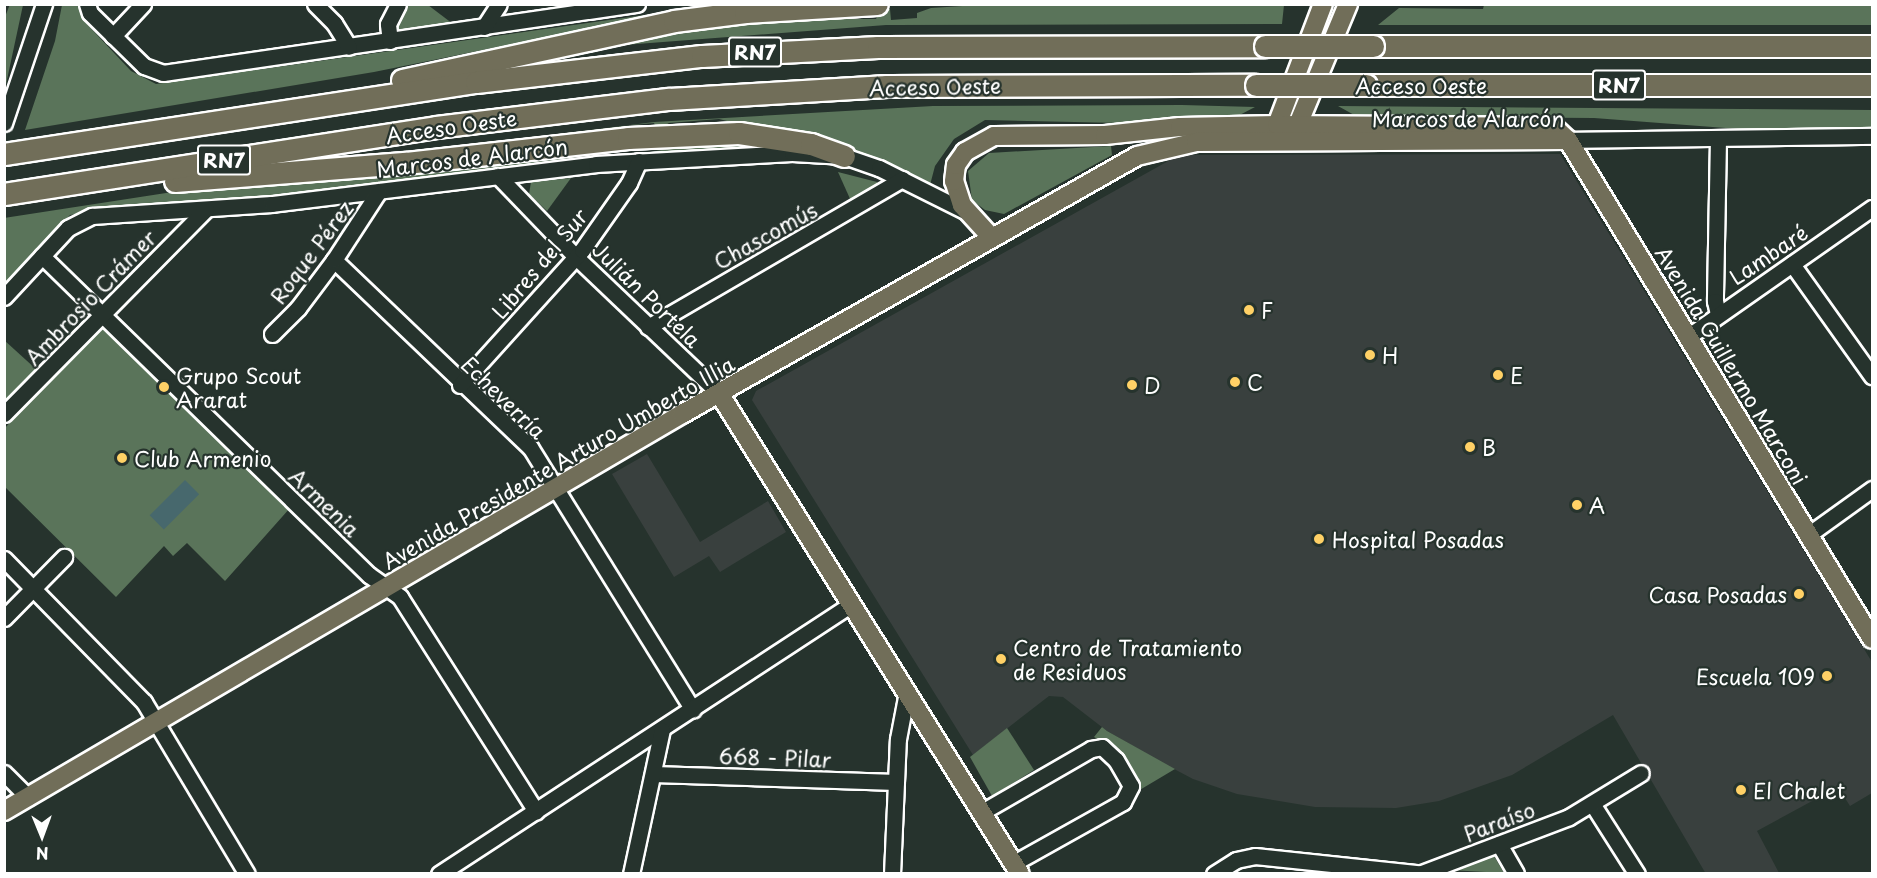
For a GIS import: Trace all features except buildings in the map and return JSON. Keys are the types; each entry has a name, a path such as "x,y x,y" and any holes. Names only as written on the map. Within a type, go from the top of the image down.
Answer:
{"highway":[{"path":"249,116 608,32 745,12 877,4"},
{"name":"Acceso Oeste","path":"4,154 476,82 702,56 878,47 1872,46"},
{"name":"Acceso Oeste","path":"8,194 436,127 669,99 887,86 1872,86"},
{"path":"8,194 406,163 628,138 739,133 811,144 844,156"}],"main road":[{"path":"1281,136 1323,4"},
{"path":"1300,125 1348,4"},
{"name":"Marcos de Alarcón","path":"1137,156 1184,143 1281,136 1300,125 1544,125"},
{"name":"Avenida Guillermo Marconi","path":"1544,125 1562,132 1568,140 1872,639"},
{"name":"Marcos de Alarcón","path":"992,238 967,212 955,191 956,165 968,148 990,137 1281,136 1568,140"},
{"name":"Avenida Presidente Arturo Umberto Illia","path":"4,811 719,393 1137,156"},
{"name":"Julián Portela","path":"719,393 1017,868"}],"street":[{"path":"34,24 36,4"},
{"path":"4,123 34,24 44,4"},
{"path":"87,4 113,36 144,66 164,74 637,4"},
{"path":"113,36 143,4"},
{"path":"315,4 349,47"},
{"path":"390,41 388,24 398,4"},
{"path":"484,27 499,4"},
{"name":"Marcos de Alarcón","path":"1568,140 1872,136"},
{"path":"1718,139 1715,301 1718,314"},
{"name":"Marcos de Alarcón","path":"4,297 68,228 92,216 206,209 639,161 792,153 844,156 902,179 967,212"},
{"name":"Libres del Sur","path":"460,385 576,257 629,183 639,161"},
{"name":"Julián Portela","path":"498,176 576,257 719,393"},
{"name":"Chascomús","path":"648,327 902,179"},
{"name":"Roque Pérez","path":"272,334 298,308 334,260 378,191"},
{"name":"Lambaré","path":"1689,336 1872,208"},
{"name":"Ambrosio Crámer","path":"4,414 206,209"},
{"name":"Armenia","path":"42,256 369,575 400,597 536,811"},
{"name":"Echeverría","path":"334,260 460,385 530,447 693,710"},
{"path":"1792,264 1872,376"},
{"path":"1808,535 1872,489"},
{"path":"4,618 64,557"},
{"path":"4,559 158,721 247,873"},
{"path":"439,873 693,710 852,604"},
{"path":"892,873 898,739 907,692"},
{"path":"631,873 662,730"},
{"path":"982,812 1091,748 1102,747 1116,760 1131,786 1130,794 1124,802 1017,868"},
{"path":"4,773 28,797"},
{"name":"Paraíso","path":"1421,873 1593,805 1641,773"},
{"name":"668 - Pilar","path":"653,774 896,782"},
{"path":"1593,805 1637,873"},
{"path":"1499,844 1516,873"},
{"path":"1214,873 1236,860 1255,856 1421,873"}],"shaded area":[{"name":"Hospital Posadas","path":"1560,154 1872,662 1872,793 1850,806 1838,787 1757,831 1779,873 1706,874 1613,715 1512,775 1439,801 1396,808 1315,807 1237,794 1193,779 1159,761 1107,731 1063,697 1049,696 973,755 752,400 756,391 1179,155"},
{"path":"647,454 700,542 768,501 786,532 720,572 709,556 674,577 612,474"}],"green space":[{"path":"10,4 23,5 5,89 5,17"},
{"path":"408,4 428,5 453,24 397,32 395,21"},
{"path":"62,5 79,5 83,20 131,71 156,84 715,5 758,5 665,13 374,72 25,130 55,41"},
{"path":"978,5 1284,5 1282,24 886,25 624,45 545,59 659,28 852,15 851,19 876,19 881,9 890,9 891,20 917,18 917,13 931,8"},
{"path":"1484,5 1872,5 1872,25 1378,25 1399,8 1483,9"},
{"path":"933,106 1255,107 1232,119 1121,123 985,120 954,139 935,166 930,185 883,160 719,119 669,123 657,130 654,123 623,126 623,131 409,153 654,122"},
{"path":"1338,106 1872,110 1872,127 1739,129 1594,118 1356,116"},
{"path":"738,141 780,146 645,153 695,144"},
{"path":"1111,146 1112,155 1004,214 985,210 972,200 968,171 989,153"},
{"path":"598,154 464,175 280,195 118,207 70,215 5,288 4,218 192,189 499,159"},
{"path":"838,172 877,182 877,187 851,201"},
{"path":"571,178 547,211 529,194 531,182"},
{"name":"Club Armenio","path":"103,323 290,508 225,581 187,543 173,556 164,546 116,597 5,487 4,429"},
{"path":"4,340 37,370 5,401 4,401"},
{"path":"1102,727 1175,769 1138,791 1138,783 1113,748 1094,737"},
{"path":"1007,728 1034,770 992,796 970,757"},
{"path":"1494,856 1504,873 1449,870"}],"water":[{"path":"185,480 199,494 164,529 150,515"}],"place":[{"name":"F","path":"1249,310"},
{"name":"H","path":"1370,355"},
{"name":"E","path":"1498,375"},
{"name":"C","path":"1235,382"},
{"name":"D","path":"1132,385"},
{"name":"Grupo Scout Ararat","path":"164,387"},
{"name":"B","path":"1470,447"},
{"name":"Club Armenio","path":"122,458"},
{"name":"A","path":"1577,505"},
{"name":"Hospital Posadas","path":"1319,539"},
{"name":"Casa Posadas","path":"1799,594"},
{"name":"Centro de Tratamiento de Residuos","path":"1001,659"},
{"name":"Escuela 109","path":"1827,676"},
{"name":"El Chalet","path":"1741,790"}]}
